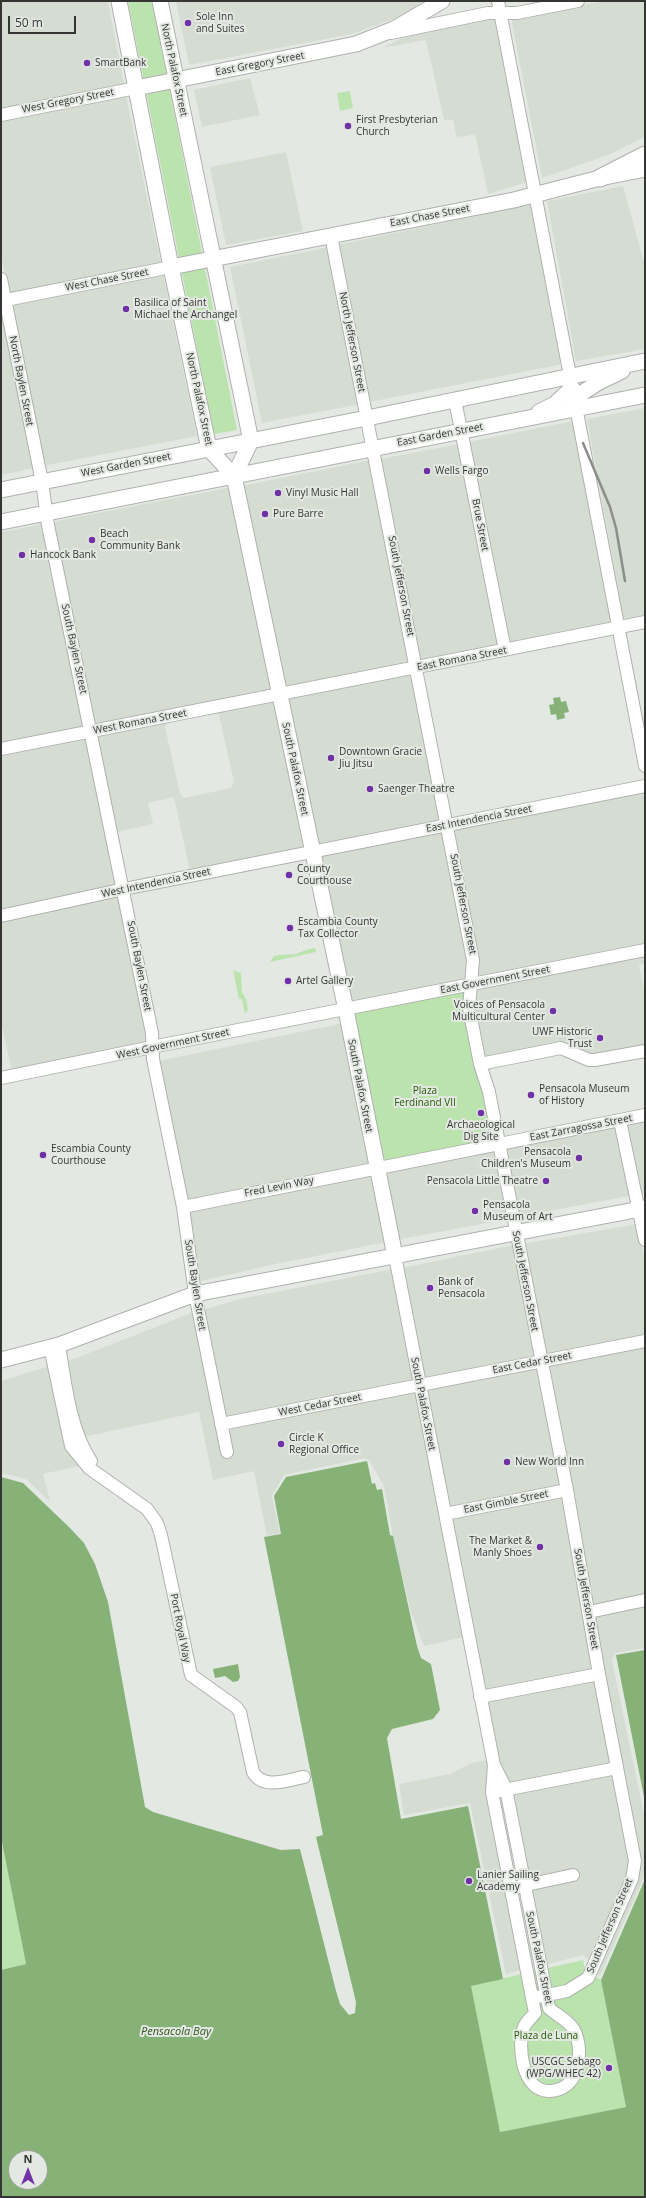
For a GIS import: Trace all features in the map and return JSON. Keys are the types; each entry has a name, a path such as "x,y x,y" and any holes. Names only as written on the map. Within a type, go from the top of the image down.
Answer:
{"highway":[{"path":"600,178 645,155"}],"main road":[{"name":"North Palafox Street","path":"119,1 171,267 209,449 234,476"},
{"name":"North Palafox Street","path":"160,1 251,441"},
{"name":"East Gregory Street","path":"136,88 332,50 382,35 405,24 442,1"},
{"name":"East Chase Street","path":"214,259 536,195 600,178 645,169"},
{"name":"West Chase Street","path":"171,267 214,259"},
{"name":"East Garden Street","path":"234,476 525,418 573,393 645,361"},
{"path":"525,418 555,404 573,393 645,361"},
{"name":"East Garden Street","path":"251,441 455,400 573,393 645,395"},
{"path":"1,522 234,476 251,441"},
{"name":"West Garden Street","path":"1,490 251,441"},
{"name":"South Palafox Street","path":"234,476 346,1010 376,1168 395,1256"},
{"path":"1,1360 55,1346 195,1294 642,1209"}],"street":[{"name":"East Gregory Street","path":"382,35 488,12 500,7 517,13 578,1"},
{"path":"500,7 645,766"},
{"name":"West Gregory Street","path":"1,115 136,88"},
{"name":"North Jefferson Street","path":"331,236 373,448"},
{"name":"West Chase Street","path":"3,300 171,267"},
{"name":"North Baylen Street","path":"1,279 3,300 42,482"},
{"name":"Brue Street","path":"455,400 504,650"},
{"name":"South Jefferson Street","path":"373,448 448,825 473,960 469,1008 480,1064 489,1092 515,1233 567,1490 599,1674 635,1861 632,1879 588,1978 567,1991 532,1998"},
{"name":"South Baylen Street","path":"42,482 48,513 48,525 124,889 152,1033 153,1059 183,1207 195,1294 227,1452"},
{"name":"East Romana Street","path":"280,694 645,622"},
{"name":"West Romana Street","path":"1,749 280,694"},
{"name":"East Intendencia Street","path":"312,852 645,786"},
{"name":"West Intendencia Street","path":"1,916 124,889 312,852"},
{"name":"East Government Street","path":"346,1010 645,950"},
{"name":"West Government Street","path":"1,1078 152,1047 346,1010"},
{"path":"480,1064 561,1048 589,1060 645,1051"},
{"name":"East Zarragossa Street","path":"376,1168 645,1115"},
{"path":"620,1121 642,1209 645,1240"},
{"name":"Fred Levin Way","path":"183,1207 376,1168"},
{"name":"South Palafox Street","path":"395,1256 480,1697 494,1765 506,1790 549,2008 574,2029 578,2039 578,2068 570,2083 561,2090 548,2091 538,2087 526,2074 521,2057 521,2038 525,2026 535,2013 492,1792 494,1765"},
{"name":"East Cedar Street","path":"420,1386 645,1341"},
{"name":"Port Royal Way","path":"55,1346 71,1426 83,1463 143,1506 157,1523 162,1535 189,1672 194,1679 236,1707 240,1712 253,1772 256,1778 260,1781 269,1783 304,1777"},
{"name":"West Cedar Street","path":"221,1424 420,1386"},
{"name":"East Gimble Street","path":"445,1514 567,1490"},
{"path":"589,1612 645,1600"},
{"path":"480,1697 599,1674"},
{"path":"492,1792 617,1768"},
{"path":"510,1888 573,1875"}],"shaded area":[{"path":"1,1 108,1 124,85 1,110"},
{"path":"176,1 424,1 399,17 352,34 189,65"},
{"path":"605,1 645,1 645,137 608,155 542,178 511,18"},
{"path":"489,18 495,18 528,182 488,194 475,134 457,138 453,120 444,120 426,40 382,48 407,36"},
{"path":"250,78 260,115 202,127 194,90"},
{"path":"126,95 161,264 9,294 1,256 1,120"},
{"path":"286,152 303,231 226,245 210,167"},
{"path":"623,186 645,266 645,349 576,361 547,201"},
{"path":"533,204 563,364 369,402 337,245"},
{"path":"328,247 360,404 262,423 230,267"},
{"path":"163,274 197,436 43,466 11,304"},
{"path":"1,306 34,468 1,475"},
{"path":"645,408 645,617 624,620 587,419"},
{"path":"574,421 612,623 508,644 468,442"},
{"path":"459,444 499,646 420,661 380,459"},
{"path":"371,460 411,663 283,688 241,486"},
{"path":"232,487 274,690 94,725 52,522"},
{"path":"43,524 85,727 1,744 1,532"},
{"path":"413,673 443,821 315,845 285,698"},
{"path":"276,700 306,847 190,871 174,797 148,803 153,824 117,832 96,735 168,722 165,727 180,794 184,798 231,788 234,782 219,715 215,712"},
{"path":"87,737 118,885 1,910 1,754"},
{"path":"644,791 645,945 477,979 478,959 454,829"},
{"path":"445,831 469,961 467,980 349,1004 317,856"},
{"path":"121,895 148,1043 12,1071 1,1022 1,921"},
{"path":"645,956 645,963 639,965 645,994 645,1046 590,1055 560,1043 483,1058 474,1008 476,990"},
{"path":"344,1023 371,1164 186,1201 158,1061"},
{"path":"645,1121 645,1193 517,1217 504,1149"},
{"path":"495,1151 508,1219 396,1240 382,1172"},
{"path":"373,1174 387,1242 270,1265 198,1282 188,1211"},
{"path":"637,1224 645,1261 645,1336 545,1356 522,1244"},
{"path":"513,1245 535,1357 423,1380 402,1268"},
{"path":"393,1269 414,1381 225,1418 203,1310 240,1299"},
{"path":"194,1312 224,1458 232,1456 227,1429 416,1392 464,1637 424,1646 411,1612 395,1548 384,1486 369,1460 365,1458 284,1475 272,1496 280,1533 267,1536 254,1471 213,1480 199,1412 83,1437 66,1362"},
{"path":"645,1347 645,1595 592,1606 547,1366"},
{"path":"49,1366 66,1447 79,1466 43,1474 50,1500 48,1500 26,1479 1,1473 1,1381"},
{"path":"538,1368 562,1486 448,1508 425,1390"},
{"path":"563,1496 594,1670 484,1691 450,1518"},
{"path":"645,1606 645,1648 616,1653 612,1660 645,1819 645,1875 600,1976 596,1972 636,1881 594,1616"},
{"path":"595,1680 612,1764 508,1784 499,1764 486,1702"},
{"path":"488,1760 522,1970 506,1974 470,1803 404,1815 399,1784 450,1774 471,1763"},
{"path":"614,1774 630,1861 627,1877 589,1965 587,1959 583,1955 545,1965 530,1889 578,1879 577,1869 528,1879 511,1794"}],"green space":[{"path":"128,1 152,1 237,430 214,434"},
{"path":"350,91 353,108 340,111 337,93"},
{"path":"315,948 316,952 270,962 274,956 296,954"},
{"path":"233,970 241,973 242,992 246,999 248,1010 245,1014 242,999 239,999"},
{"name":"Plaza Ferdinand VII","path":"472,985 469,1008 498,1145 376,1168 346,1010"},
{"path":"1,1837 26,1964 1,1970"},
{"name":"Plaza de Luna","path":"583,1960 585,1969 601,1980 626,2107 500,2132 470,1986"}],"water":[{"path":"560,697 561,702 566,701 569,712 564,713 565,718 557,720 556,714 551,715 549,705 554,704 553,698"},
{"name":"Pensacola Bay","path":"367,1461 372,1484 375,1483 377,1490 382,1489 390,1535 393,1536 417,1646 421,1658 431,1664 440,1710 433,1719 392,1729 387,1738 401,1819 468,1806 503,1979 471,1986 500,2132 626,2107 601,1980 645,1879 645,2197 1,2197 1,1970 26,1964 1,1837 1,1477 23,1483 84,1543 95,1564 108,1602 145,1807 153,1812 281,1850 300,1849 340,2004 349,2015 355,2013 356,2002 316,1837 323,1835 264,1537 281,1534 274,1496 286,1477"},
{"path":"645,1650 645,1802 616,1655"},
{"path":"238,1664 240,1677 238,1681 233,1682 225,1676 215,1678 213,1669"}],"railway":[{"path":"583,443 610,507 616,528 625,581"}],"place":[{"name":"Sole Inn and Suites","path":"188,23"},
{"name":"SmartBank","path":"87,63"},
{"name":"First Presbyterian Church","path":"348,126"},
{"name":"Basilica of Saint Michael the Archangel","path":"126,309"},
{"name":"Wells Fargo","path":"427,471"},
{"name":"Vinyl Music Hall","path":"278,493"},
{"name":"Pure Barre","path":"265,514"},
{"name":"Beach Community Bank","path":"92,540"},
{"name":"Hancock Bank","path":"22,555"},
{"name":"Downtown Gracie Jiu Jitsu","path":"331,758"},
{"name":"Saenger Theatre","path":"370,789"},
{"name":"County Courthouse","path":"289,875"},
{"name":"Escambia County Tax Collector","path":"290,928"},
{"name":"Artel Gallery","path":"288,981"},
{"name":"Voices of Pensacola Multicultural Center","path":"553,1011"},
{"name":"UWF Historic Trust","path":"600,1038"},
{"name":"Pensacola Museum of History","path":"531,1095"},
{"name":"Archaeological Dig Site","path":"481,1113"},
{"name":"Escambia County Courthouse","path":"43,1155"},
{"name":"Pensacola Children's Museum","path":"579,1158"},
{"name":"Pensacola Little Theatre","path":"546,1181"},
{"name":"Pensacola Museum of Art","path":"475,1211"},
{"name":"Bank of Pensacola","path":"430,1288"},
{"name":"Circle K Regional Office","path":"281,1444"},
{"name":"New World Inn","path":"507,1462"},
{"name":"The Market & Manly Shoes","path":"540,1547"},
{"name":"Lanier Sailing Academy","path":"469,1881"},
{"name":"USCGC Sebago (WPG/WHEC 42)","path":"609,2068"}]}
